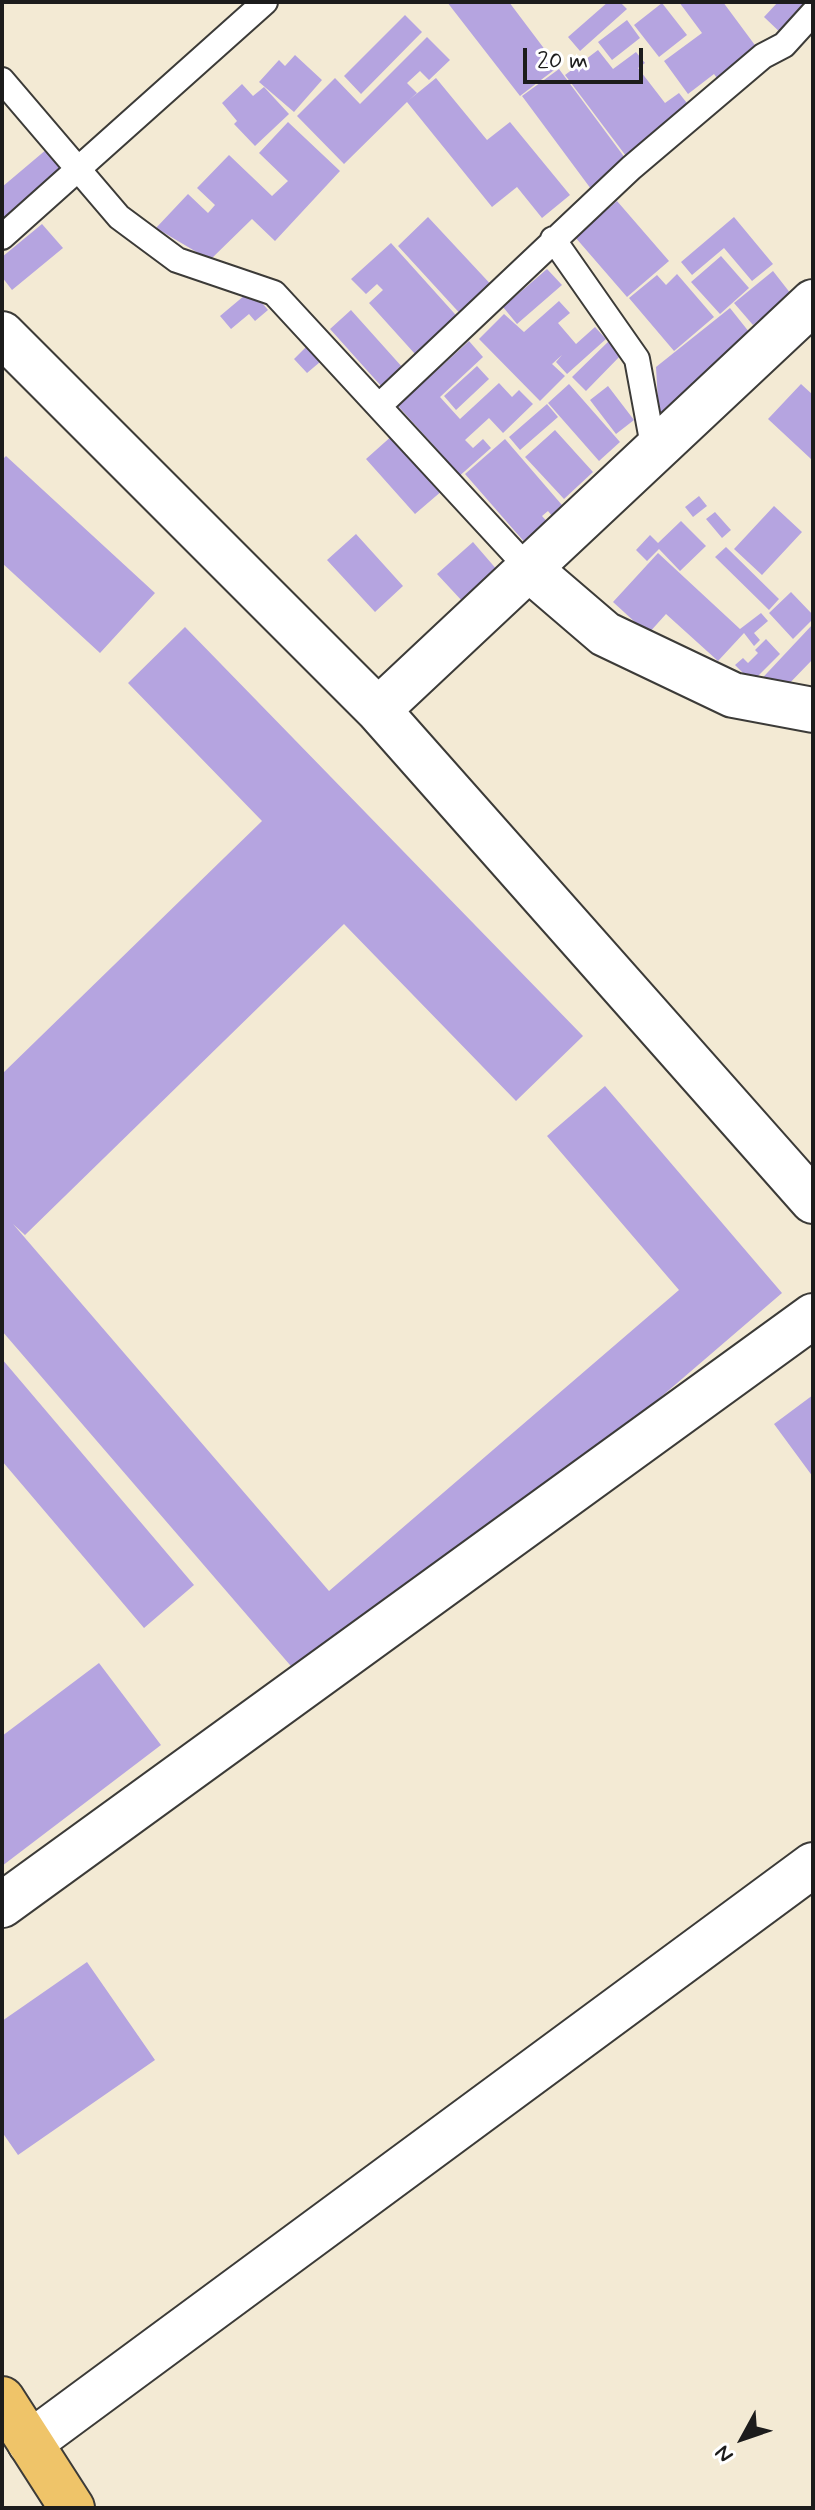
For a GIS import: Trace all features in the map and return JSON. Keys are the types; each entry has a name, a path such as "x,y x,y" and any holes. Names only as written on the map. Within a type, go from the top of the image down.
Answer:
{"highway":[{"path":"2,2399 72,2508"}],"street":[{"path":"378,710 813,302"},
{"path":"2,334 378,710 813,1201"},
{"path":"528,568 605,634 733,695 813,710"},
{"path":"2,1905 813,1316"},
{"path":"30,2443 813,1865"}],"lane":[{"path":"2,237 265,2"},
{"path":"380,405 631,168 751,66 784,45 813,13"},
{"path":"2,80 119,217 177,260 274,293 528,568"},
{"path":"553,239 637,359 654,451"}],"building":[{"path":"447,2 509,2 558,67 520,96"},
{"path":"608,2 620,2 627,9 580,51 568,37"},
{"path":"679,2 723,2 763,56 723,86 714,74 688,94 664,61 702,33"},
{"path":"778,2 813,2 784,36 764,17"},
{"path":"662,3 687,35 659,57 634,25"},
{"path":"405,15 422,32 361,94 344,76"},
{"path":"627,20 640,38 612,60 598,42"},
{"path":"427,37 450,60 429,80 420,71 407,83 417,93 409,100 436,78 487,140 510,122 570,195 542,218 517,187 492,207 407,102 344,164 297,116 335,78 360,104"},
{"path":"598,50 613,69 636,52 645,63 638,68 665,103 679,93 694,112 629,160 565,75"},
{"path":"295,55 322,80 294,112 259,82 279,60 285,66"},
{"path":"559,69 628,162 591,189 522,96"},
{"path":"242,84 253,96 264,87 289,114 255,146 234,124 237,121 222,103"},
{"path":"288,122 340,171 275,241 252,219 210,260 156,228 188,194 208,213 215,205 197,188 229,155 272,196 288,181 259,153"},
{"path":"47,149 65,171 2,224 2,187"},
{"path":"617,201 669,261 627,297 575,237"},
{"path":"428,217 496,290 465,319 398,246"},
{"path":"734,217 773,264 752,281 724,248 692,275 681,262"},
{"path":"42,224 63,248 12,290 2,277 2,257"},
{"path":"391,243 463,323 416,366 409,360 415,354 369,303 383,290 377,284 366,294 351,279"},
{"path":"721,256 749,288 720,314 691,282"},
{"path":"547,269 562,285 517,324 503,307"},
{"path":"773,271 791,294 753,325 734,303"},
{"path":"677,274 714,317 674,351 629,298 657,275 666,285"},
{"path":"251,290 268,310 255,321 249,314 231,329 220,316"},
{"path":"559,301 570,313 558,323 576,344 595,327 606,339 567,374 556,362 562,355 552,364 565,376 540,401 479,339 504,314 524,332"},
{"path":"730,308 757,342 659,420 656,367"},
{"path":"351,310 403,368 382,387 330,329"},
{"path":"611,339 624,352 586,391 572,377"},
{"path":"469,341 483,357 440,397 460,419 499,383 512,397 519,390 533,404 503,433 489,418 465,440 473,448 483,439 491,448 456,479 441,461 445,458 398,406"},
{"path":"306,347 320,362 307,373 294,359"},
{"path":"477,366 489,379 456,410 444,396"},
{"path":"569,384 620,442 599,461 548,403"},
{"path":"801,384 813,395 811,459 768,419"},
{"path":"608,386 634,420 616,434 590,400"},
{"path":"547,404 558,417 520,450 509,437"},
{"path":"555,430 593,472 564,499 525,457"},
{"path":"394,434 443,490 415,514 366,459"},
{"path":"505,439 568,512 556,521 548,511 542,516 550,525 527,545 465,474"},
{"path":"6,456 155,593 100,653 2,563 2,460"},
{"path":"699,496 707,506 693,517 685,507"},
{"path":"774,506 802,532 762,575 734,549"},
{"path":"715,512 731,530 722,538 706,519"},
{"path":"681,521 706,546 680,571 659,549 647,561 636,550 650,535 658,543"},
{"path":"356,534 403,586 375,612 327,560"},
{"path":"473,542 498,571 463,602 437,574"},
{"path":"726,547 779,599 769,610 715,557"},
{"path":"658,553 740,629 761,613 768,621 754,633 760,640 754,646 744,633 718,661 666,614 648,634 613,602"},
{"path":"791,592 813,615 813,619 793,639 769,613"},
{"path":"813,624 813,659 783,690 753,688"},
{"path":"185,627 583,1036 516,1101 344,924 25,1235 13,1224 329,1591 679,1290 547,1136 605,1086 782,1293 315,1694 2,1331 2,1074 262,821 128,683"},
{"path":"766,639 780,654 752,682 735,665 743,658 748,663"},
{"path":"2,1359 194,1585 144,1628 2,1461"},
{"path":"813,1395 813,1477 774,1424"},
{"path":"99,1663 161,1745 2,1866 2,1736"},
{"path":"87,1962 155,2060 18,2155 2,2132 2,2021"}]}
